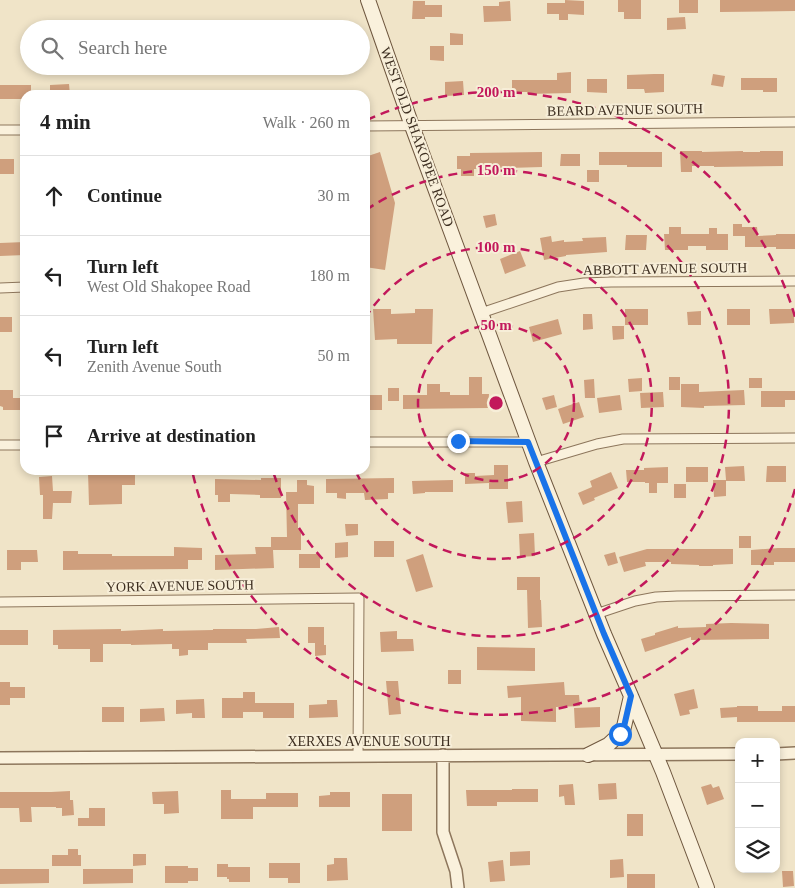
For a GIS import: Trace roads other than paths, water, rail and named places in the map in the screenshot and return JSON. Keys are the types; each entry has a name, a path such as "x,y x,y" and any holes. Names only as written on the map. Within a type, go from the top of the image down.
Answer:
{"main road":[{"name":"WEST OLD SHAKOPEE ROAD","path":"368,0 412,126 528,442 596,614 656,755 707,888"},
{"path":"588,754 608,745 623,731 631,696"}],"street":[{"name":"BEARD AVENUE SOUTH","path":"370,126 795,122"},
{"path":"0,130 20,130"},
{"name":"ABBOTT AVENUE SOUTH","path":"481,313 558,287 584,283 795,281"},
{"path":"0,288 20,287"},
{"path":"536,462 597,444 623,439 795,438"},
{"path":"370,442 528,442"},
{"path":"0,445 20,445"},
{"path":"596,614 635,601 656,597 795,595"},
{"name":"YORK AVENUE SOUTH","path":"0,602 359,598 358,756"},
{"path":"780,754 795,753"},
{"name":"XERXES AVENUE SOUTH","path":"0,758 735,754"},
{"path":"443,755 444,832 456,871 458,888"}]}
